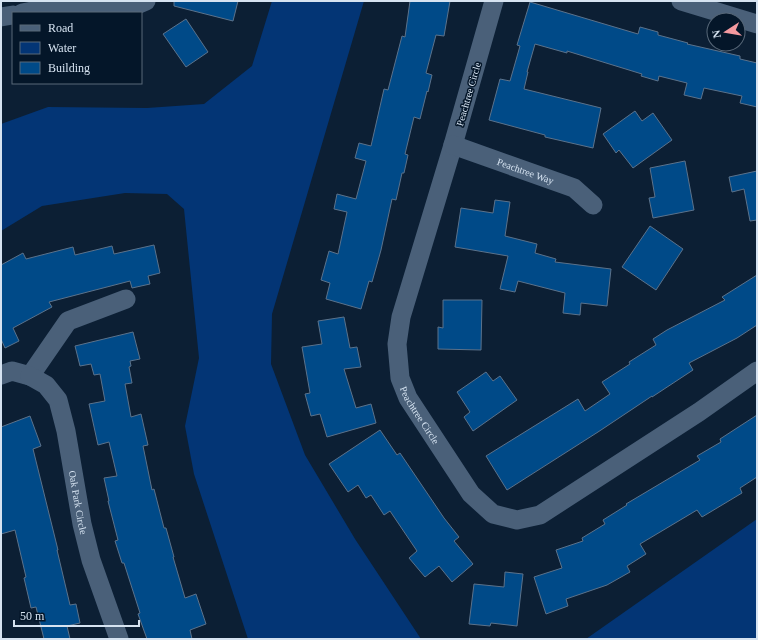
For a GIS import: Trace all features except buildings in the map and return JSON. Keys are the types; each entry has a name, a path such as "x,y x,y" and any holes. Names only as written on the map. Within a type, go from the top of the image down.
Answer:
{"street":[{"path":"27,12 58,6 140,4 146,1"},
{"name":"Peachtree Circle","path":"494,1 453,145 401,317 397,344 400,378 408,398 471,494 493,514 517,520 540,515 699,412 757,371"},
{"path":"681,1 757,24"},
{"path":"1,17 12,15"},
{"name":"Peachtree Way","path":"453,145 574,188 593,205"},
{"path":"30,376 68,321 126,299"},
{"name":"Oak Park Circle","path":"1,375 12,371 30,376 46,385 58,400 66,431 82,524 90,560 119,639"}],"water":[{"path":"272,1 364,1 272,314 271,364 305,455 355,539 421,639 248,639 194,474 185,426 199,358 184,209 167,194 125,193 42,206 1,231 1,124 48,107 147,108 204,104 252,66"},
{"path":"757,519 757,639 586,639"}]}
